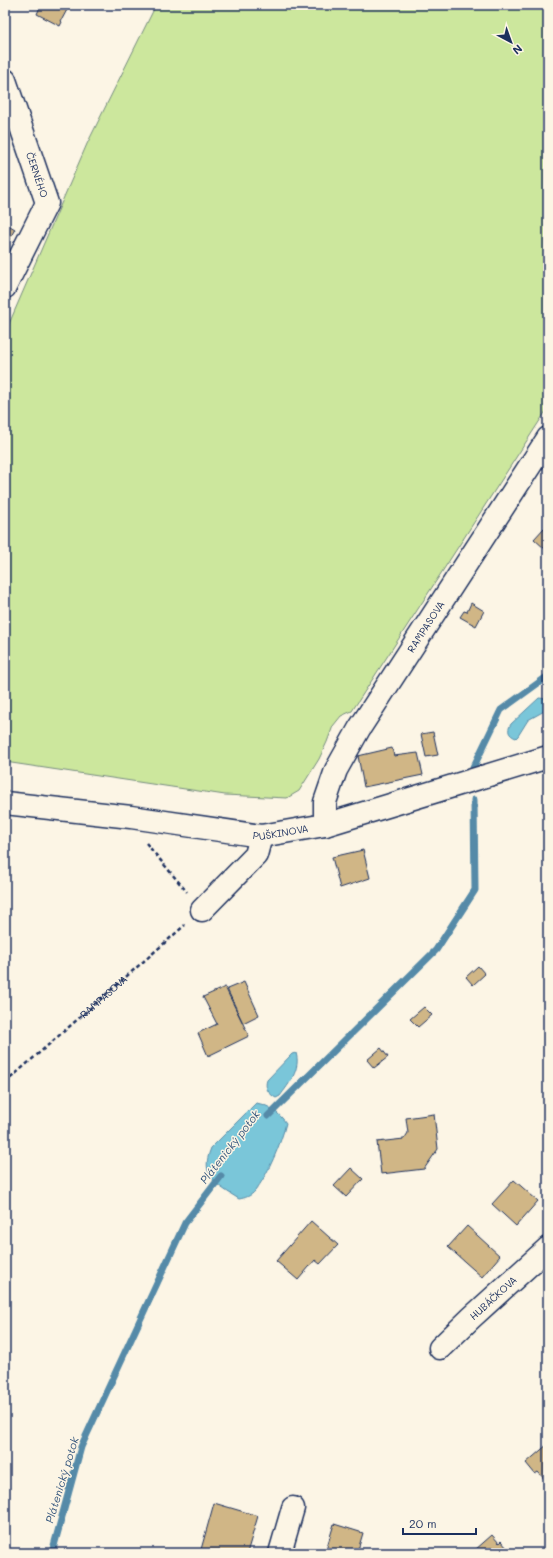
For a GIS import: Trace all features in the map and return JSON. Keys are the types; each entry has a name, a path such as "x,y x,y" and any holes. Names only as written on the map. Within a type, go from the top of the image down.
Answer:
{"street":[{"name":"ČERNÉHO","path":"5,80 47,204 5,288"},
{"name":"RAMPASOVA","path":"325,825 325,802 336,770 359,730 548,438"},
{"name":"PUŠKINOVA","path":"5,803 130,817 261,836 325,825 548,758"},
{"path":"202,910 256,855 261,836"},
{"name":"HUBÁČKOVA","path":"440,1348 548,1248"},
{"path":"280,1553 293,1508"}],"path":[{"path":"130,817 146,844 202,910"},
{"name":"RAMPASOVA","path":"5,1083 202,910"}],"green space":[{"path":"156,5 548,5 548,408 352,711 341,716 333,726 319,759 299,791 287,798 225,795 5,762 5,333 87,144"}],"water":[{"path":"539,698 548,699 548,709 528,720 516,738 511,735 509,728 511,724"},
{"path":"296,1053 296,1070 280,1096 276,1098 271,1095 266,1086 267,1080 292,1054"},
{"path":"256,1103 265,1105 273,1110 286,1123 274,1158 265,1176 252,1194 239,1199 212,1179 207,1166 208,1158 211,1148"}],"building":[{"path":"41,5 69,6 60,26 37,14"},
{"path":"5,223 15,229 5,247"},
{"path":"544,528 548,532 548,546 545,549 534,539"},
{"path":"471,603 484,611 476,626 460,617 464,611 467,612"},
{"path":"433,732 438,755 426,757 421,734"},
{"path":"392,748 394,756 418,753 423,775 364,787 358,756"},
{"path":"363,850 370,878 340,888 332,857"},
{"path":"478,966 485,974 473,985 466,977"},
{"path":"244,982 259,1015 243,1023 227,989"},
{"path":"225,987 249,1036 208,1056 198,1033 217,1024 203,997"},
{"path":"424,1007 432,1015 418,1027 410,1019"},
{"path":"381,1048 388,1057 374,1068 367,1060"},
{"path":"434,1114 438,1149 424,1169 381,1174 377,1142 404,1139 408,1133 406,1118"},
{"path":"351,1168 363,1179 346,1197 334,1186"},
{"path":"514,1180 538,1201 516,1226 492,1204"},
{"path":"311,1221 338,1245 320,1264 315,1260 298,1280 276,1261"},
{"path":"467,1226 500,1256 482,1277 448,1247"},
{"path":"548,1444 548,1483 538,1472 535,1474 526,1463"},
{"path":"214,1503 258,1516 247,1553 200,1553"},
{"path":"334,1524 363,1533 357,1553 325,1553"},
{"path":"492,1535 499,1543 501,1541 508,1549 506,1551 508,1553 477,1553 475,1550"}],"waterway":[{"name":"Plátenický potok","path":"473,768 501,710 548,676"},
{"name":"Plátenický potok","path":"268,1116 436,950 475,890 474,800"},
{"name":"Plátenický potok","path":"52,1553 81,1447 185,1223 221,1176"}]}
